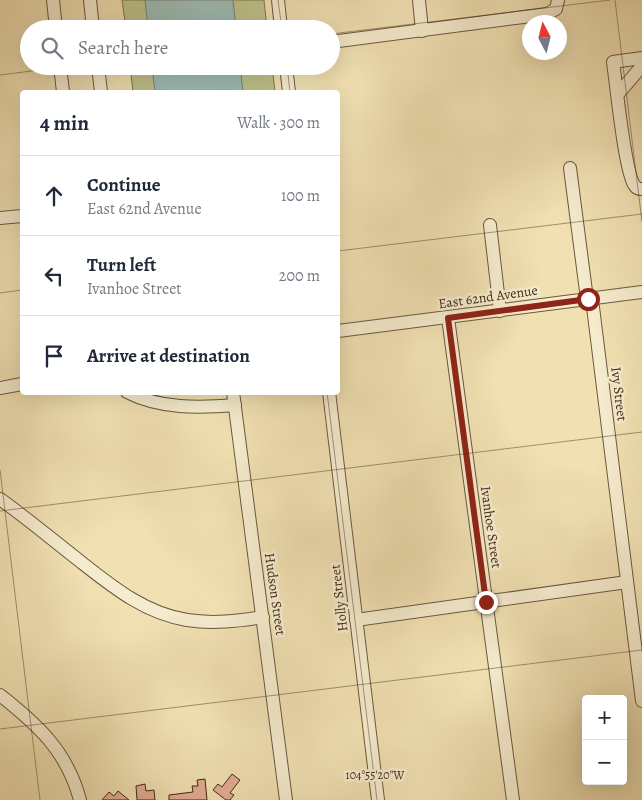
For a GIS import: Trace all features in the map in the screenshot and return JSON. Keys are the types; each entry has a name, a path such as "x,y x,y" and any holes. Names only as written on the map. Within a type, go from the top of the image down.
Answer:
{"street":[{"path":"53,0 55,20"},
{"path":"90,0 92,20"},
{"path":"278,0 281,20"},
{"path":"419,0 422,31"},
{"path":"340,41 547,14 555,5"},
{"path":"642,58 613,62 628,163 633,182 636,187 642,189"},
{"path":"618,94 642,66"},
{"path":"61,75 63,90"},
{"path":"99,75 101,90"},
{"path":"287,75 289,90"},
{"name":"Ivy Street","path":"570,168 590,299 627,582 638,633 642,701"},
{"path":"0,218 20,216"},
{"path":"490,225 500,311"},
{"name":"East 62nd Avenue","path":"340,331 642,292"},
{"name":"Ivanhoe Street","path":"448,318 513,800"},
{"path":"0,388 20,384"},
{"path":"134,395 166,404 212,407 234,399"},
{"name":"Holly Street","path":"329,395 378,800"},
{"name":"Hudson Street","path":"234,399 286,800"},
{"path":"0,499 112,586 154,611 178,618 209,622 263,617"},
{"path":"356,620 627,582"},
{"path":"0,695 33,721 52,742 67,765 80,800"}],"green space":[{"path":"122,0 264,0 266,20 125,20"},
{"path":"131,75 273,75 275,90 133,90"}],"water":[{"path":"145,0 233,0 235,20 147,20"},
{"path":"153,75 241,75 243,90 155,90"}],"building":[{"path":"232,774 240,780 230,793 234,795 230,800 226,800 213,790 218,784 222,787"},
{"path":"205,779 207,800 169,800 169,795 193,792 192,786 198,786 197,780"},
{"path":"145,784 146,791 154,790 155,800 137,800 136,786"},
{"path":"118,791 129,800 102,800 109,792 114,796"}],"route":[{"path":"486,602 448,318 588,299"}]}
